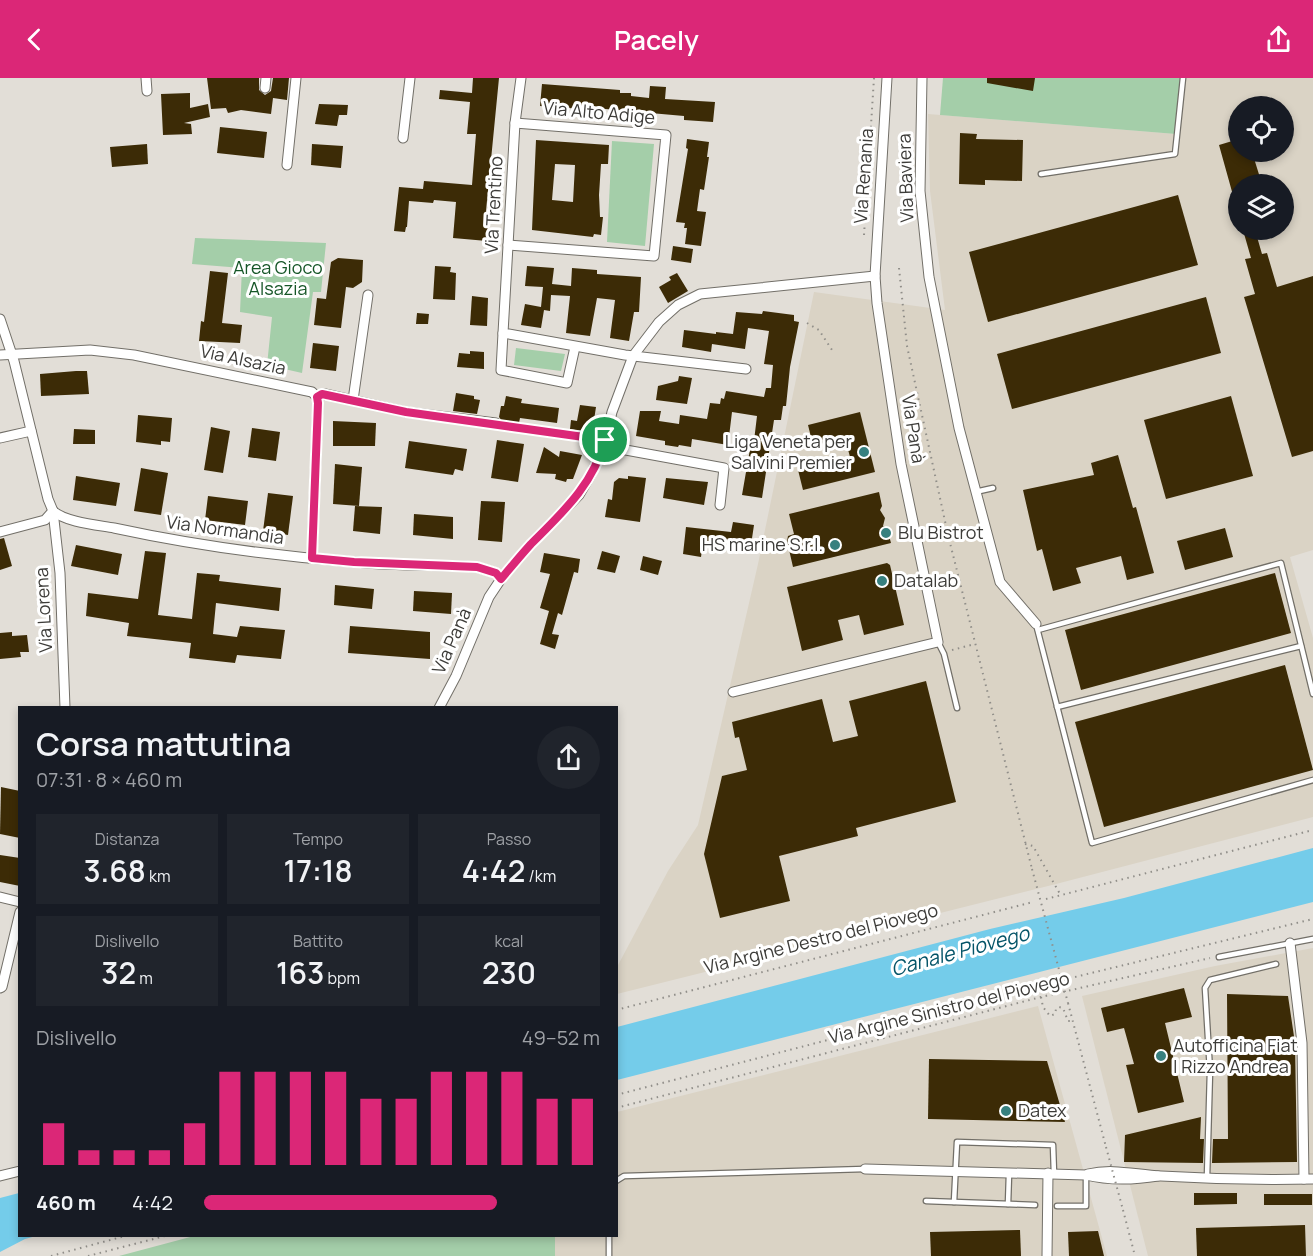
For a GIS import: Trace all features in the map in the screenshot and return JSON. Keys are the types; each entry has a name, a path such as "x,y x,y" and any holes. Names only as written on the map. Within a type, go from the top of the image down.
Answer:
{"street":[{"path":"146,78 147,91"},
{"path":"286,165 296,78"},
{"path":"403,138 410,78"},
{"name":"Via Trentino","path":"521,78 515,123 501,370 567,383 575,347"},
{"name":"Via Renania","path":"875,276 887,78"},
{"name":"Via Baviera","path":"922,78 920,191 929,278 959,428 975,492"},
{"name":"Via Alto Adige","path":"508,245 654,256 666,135 515,123"},
{"name":"Via Panà","path":"440,706 456,676 489,597 529,546 579,495 604,443 612,412 633,356 659,322 678,305 700,294 875,276 901,464 938,642"},
{"path":"353,399 368,295"},
{"name":"Via Lorena","path":"0,319 12,354 48,499 53,511 60,573 65,706"},
{"path":"503,333 633,356 746,369"},
{"name":"Via Alsazia","path":"0,355 90,350 134,355 312,392 317,397 326,394 406,412 496,423"},
{"path":"312,558 317,397"},
{"path":"0,438 31,431"},
{"path":"604,443 724,468 720,505"},
{"path":"975,492 1000,582 1037,627"},
{"path":"0,532 45,520 53,511"},
{"name":"Via Normandia","path":"53,511 64,517 152,536 312,558 477,567 496,573 501,579"},
{"path":"733,693 938,642"},
{"path":"0,897 18,902"},
{"path":"0,988 18,920"},
{"path":"865,1169 1086,1175 1131,1180 1158,1176 1308,1179 1302,1043 1290,943"},
{"path":"0,1176 18,1172"},
{"path":"1047,1256 1051,1174"}],"lane":[{"path":"1041,174 1175,154 1183,78"},
{"path":"975,492 993,488"},
{"path":"1313,694 1281,563 1037,627 1092,843 1313,780"},
{"path":"938,642 943,652 957,708"},
{"path":"1057,707 1301,646"},
{"path":"1219,957 1313,939"},
{"path":"1207,1177 1210,1071 1205,988 1210,980 1276,964"},
{"path":"954,1202 957,1142 1053,1145 1051,1174"},
{"path":"618,1180 624,1176 865,1169"},
{"path":"1008,1204 1009,1173"},
{"path":"1057,1206 1086,1206 1086,1175"},
{"path":"926,1201 1035,1205"},
{"path":"609,1237 609,1256"}],"path":[{"path":"864,235 874,78"},
{"path":"899,268 907,346 948,535 1032,869 1135,1256"},
{"path":"807,323 819,330 832,350"},
{"path":"496,423 604,443"},
{"path":"943,652 975,644"},
{"path":"1046,899 1313,830"},
{"path":"1026,844 1033,846 1061,895"},
{"name":"Via Argine Destro del Piovego","path":"618,1009 1033,902"},
{"path":"618,1094 1001,995 1313,919"},
{"name":"Via Argine Sinistro del Piovego","path":"618,1106 1041,997 1219,957"},
{"path":"1041,997 1043,1007 1050,1016 1055,1014 1059,1007 1063,1008 1068,1021 1072,1021"},
{"path":"51,1256 121,1237"},
{"path":"88,1256 161,1237"}],"shaded area":[{"path":"1182,78 1313,78 1313,550 1290,557 1313,638 1313,817 618,994 618,965 668,871 698,825 758,564 814,292 945,310 930,191 928,114 1176,134"},
{"path":"1313,948 1313,1256 1148,1256 1082,996 1215,966"},
{"path":"1038,1006 1107,1256 555,1256 555,1237 618,1237 618,1112"}],"green space":[{"path":"943,78 1182,78 1176,134 940,115"},
{"path":"612,141 654,144 645,246 607,242"},
{"name":"Area Gioco Alsazia","path":"195,238 326,243 321,292 313,292 302,373 267,365 272,317 240,312 242,268 192,264"},
{"path":"516,348 565,354 561,371 514,365"},
{"path":"190,1237 555,1237 555,1256 119,1256"}],"water":[{"name":"Canale Piovego","path":"1313,848 1313,902 618,1080 618,1027 990,929 1124,898"},
{"path":"18,1193 18,1237 32,1237 0,1252 0,1198"}],"building":[{"path":"207,78 259,78 259,90 265,95 271,91 273,78 289,78 287,100 273,98 271,114 241,110 228,113 226,108 211,109"},
{"path":"473,78 499,78 485,221 488,221 487,241 453,238 456,202 409,201 405,232 394,231 399,187 423,189 424,181 472,185 476,134 467,134 470,102 439,99 440,90 472,93"},
{"path":"987,78 1035,78 1033,91 987,83"},
{"path":"542,84 620,90 620,93 631,93 631,96 649,98 650,86 666,87 665,99 715,102 713,122 684,120 684,116 583,107 582,109 540,106"},
{"path":"190,93 190,108 208,104 210,117 184,123 191,124 192,134 163,135 161,94"},
{"path":"319,104 348,105 347,115 339,115 337,126 315,124"},
{"path":"220,127 267,132 264,158 217,153"},
{"path":"960,133 977,134 976,139 1023,140 1022,181 985,180 985,185 959,184"},
{"path":"687,139 709,142 704,190 700,189 697,211 706,212 701,246 685,244 687,228 684,228 685,223 676,222 688,149 686,148"},
{"path":"536,140 609,145 608,164 601,164 599,195 600,217 603,217 601,235 594,234 593,237 532,230","holes":["555,164 575,165 573,202 552,200"]},
{"path":"1228,142 1228,162 1255,162 1259,174 1228,174 1228,177 1219,145"},
{"path":"147,144 148,164 112,167 110,147"},
{"path":"312,144 343,146 341,168 311,165"},
{"path":"1178,195 1198,265 988,322 969,252"},
{"path":"1246,240 1258,240 1262,254 1267,253 1277,287 1313,276 1313,451 1292,457 1244,297 1255,294 1245,259 1251,258"},
{"path":"673,246 693,249 691,263 671,260"},
{"path":"338,258 363,260 362,282 353,288 346,287 341,328 314,325 317,298 326,299 331,262"},
{"path":"435,266 451,267 450,272 456,273 455,300 433,299"},
{"path":"527,266 554,268 552,284 571,286 572,268 597,270 597,274 641,277 639,312 634,312 629,341 610,338 615,300 597,298 590,336 566,333 570,296 551,295 550,311 544,310 541,328 521,325 525,304 541,307 543,287 525,286"},
{"path":"210,271 228,273 222,323 242,325 240,343 199,341 201,321 204,322"},
{"path":"677,273 688,291 668,303 659,287 671,280 669,277"},
{"path":"472,296 488,298 487,326 470,325"},
{"path":"1206,297 1221,353 1012,409 997,354"},
{"path":"763,311 794,315 794,321 799,322 790,367 786,406 783,406 781,420 774,420 762,498 742,495 750,449 753,449 757,416 732,412 728,445 692,439 691,447 679,445 678,447 665,445 665,441 636,436 640,411 661,411 659,421 679,424 680,415 707,419 710,403 720,404 726,391 764,397 766,388 771,388 773,365 764,364 769,331 748,328 745,349 712,344 711,352 682,347 684,330 733,334 736,312 762,314"},
{"path":"417,313 429,314 428,324 416,324"},
{"path":"313,343 339,346 336,371 310,368"},
{"path":"470,351 484,352 484,369 457,367 459,353 470,354"},
{"path":"87,371 89,394 41,396 40,374"},
{"path":"679,376 692,378 687,404 656,400 658,386 678,381"},
{"path":"456,393 474,396 474,399 480,400 477,414 453,411"},
{"path":"506,396 522,399 521,403 559,408 557,423 520,418 519,423 502,421 499,417"},
{"path":"1231,396 1253,476 1166,499 1144,420"},
{"path":"580,405 596,407 592,433 570,429 571,420 577,421"},
{"path":"860,412 875,472 803,490 798,470 850,457 845,438 807,447 805,438 811,437 808,425"},
{"path":"138,415 172,418 170,442 161,441 161,445 136,442"},
{"path":"333,421 376,423 375,446 333,446"},
{"path":"211,427 230,431 223,473 204,470"},
{"path":"252,428 280,432 276,461 248,457"},
{"path":"74,429 95,430 95,444 73,444"},
{"path":"497,440 524,444 518,482 491,478"},
{"path":"409,441 467,449 463,471 455,469 453,475 405,468"},
{"path":"544,447 559,457 560,451 582,455 573,479 567,479 566,482 555,479 556,474 536,473"},
{"path":"1118,455 1133,508 1136,507 1154,573 1127,580 1121,556 1076,568 1081,583 1053,591 1042,549 1037,551 1023,490 1094,475 1091,463"},
{"path":"335,464 362,467 359,506 333,504"},
{"path":"141,468 168,473 161,515 134,511"},
{"path":"76,476 120,483 116,506 73,500"},
{"path":"628,476 646,478 640,522 605,517 608,499 612,500 614,482 619,478 628,479"},
{"path":"666,478 708,482 704,505 663,498"},
{"path":"879,492 882,506 880,510 885,518 883,526 887,528 891,543 793,567 787,541 788,536 794,534 789,514"},
{"path":"268,493 293,496 288,535 263,531"},
{"path":"208,496 248,501 245,525 205,520"},
{"path":"481,501 505,502 502,542 478,540"},
{"path":"355,506 382,507 380,534 353,531"},
{"path":"414,514 453,517 453,539 413,535"},
{"path":"733,522 754,525 751,545 713,538 712,546 706,546 706,551 702,550 701,557 683,554 686,527 731,532"},
{"path":"1225,528 1233,557 1185,570 1177,541"},
{"path":"4,538 12,566 0,570 0,539"},
{"path":"76,545 122,554 118,575 71,566"},
{"path":"145,551 166,553 158,615 192,619 197,573 220,575 219,581 281,588 279,611 216,603 213,634 237,637 240,626 285,630 281,659 237,655 235,663 189,658 191,643 127,636 129,623 86,616 88,593 138,599"},
{"path":"602,551 620,556 615,573 597,569"},
{"path":"544,553 580,559 578,573 574,572 562,615 558,613 552,634 559,635 555,649 540,644 549,611 540,608 550,574 540,572"},
{"path":"643,556 662,561 658,575 640,570"},
{"path":"887,563 890,565 904,625 864,635 859,615 838,620 843,640 802,651 787,587"},
{"path":"1275,573 1291,633 1081,690 1065,630"},
{"path":"335,585 374,589 372,609 334,605"},
{"path":"414,591 452,593 451,614 413,611"},
{"path":"350,626 430,632 430,659 348,653"},
{"path":"12,632 12,636 27,635 29,652 20,652 21,657 0,659 0,633"},
{"path":"1285,665 1313,770 1104,827 1075,722"},
{"path":"926,681 956,802 856,828 858,836 779,856 790,901 720,918 704,854 722,776 747,770 739,737 735,738 732,722 822,699 833,742 858,736 849,701"},
{"path":"1,787 18,791 18,838 0,834"},
{"path":"0,855 18,858 18,886 0,882"},
{"path":"1184,988 1192,1017 1165,1023 1184,1102 1138,1113 1126,1065 1134,1064 1124,1028 1107,1032 1101,1008"},
{"path":"1227,994 1288,996 1295,1043 1297,1162 1212,1163 1213,1139 1228,1139"},
{"path":"929,1059 1047,1061 1065,1122 928,1119"},
{"path":"1201,1117 1200,1139 1204,1139 1203,1163 1124,1162 1125,1135"},
{"path":"1194,1193 1237,1193 1237,1204 1194,1205"},
{"path":"1264,1194 1312,1194 1312,1205 1264,1205"},
{"path":"1305,1225 1306,1256 1197,1256 1196,1228"},
{"path":"1020,1230 1021,1256 931,1256 930,1232"},
{"path":"1098,1231 1104,1256 1069,1256 1068,1232"}],"place":[{"name":"Liga Veneta per Salvini Premier","path":"864,452"},
{"name":"Blu Bistrot","path":"886,533"},
{"name":"HS marine S.r.l.","path":"835,545"},
{"name":"Datalab","path":"882,581"},
{"name":"Autofficina Fiat | Rizzo Andrea","path":"1161,1056"},
{"name":"Datex","path":"1006,1111"}],"route":[{"path":"322,394 406,412 605,440 590,476 579,495 529,546 501,579 496,573 477,567 399,565 312,558 317,397 322,394"}]}
